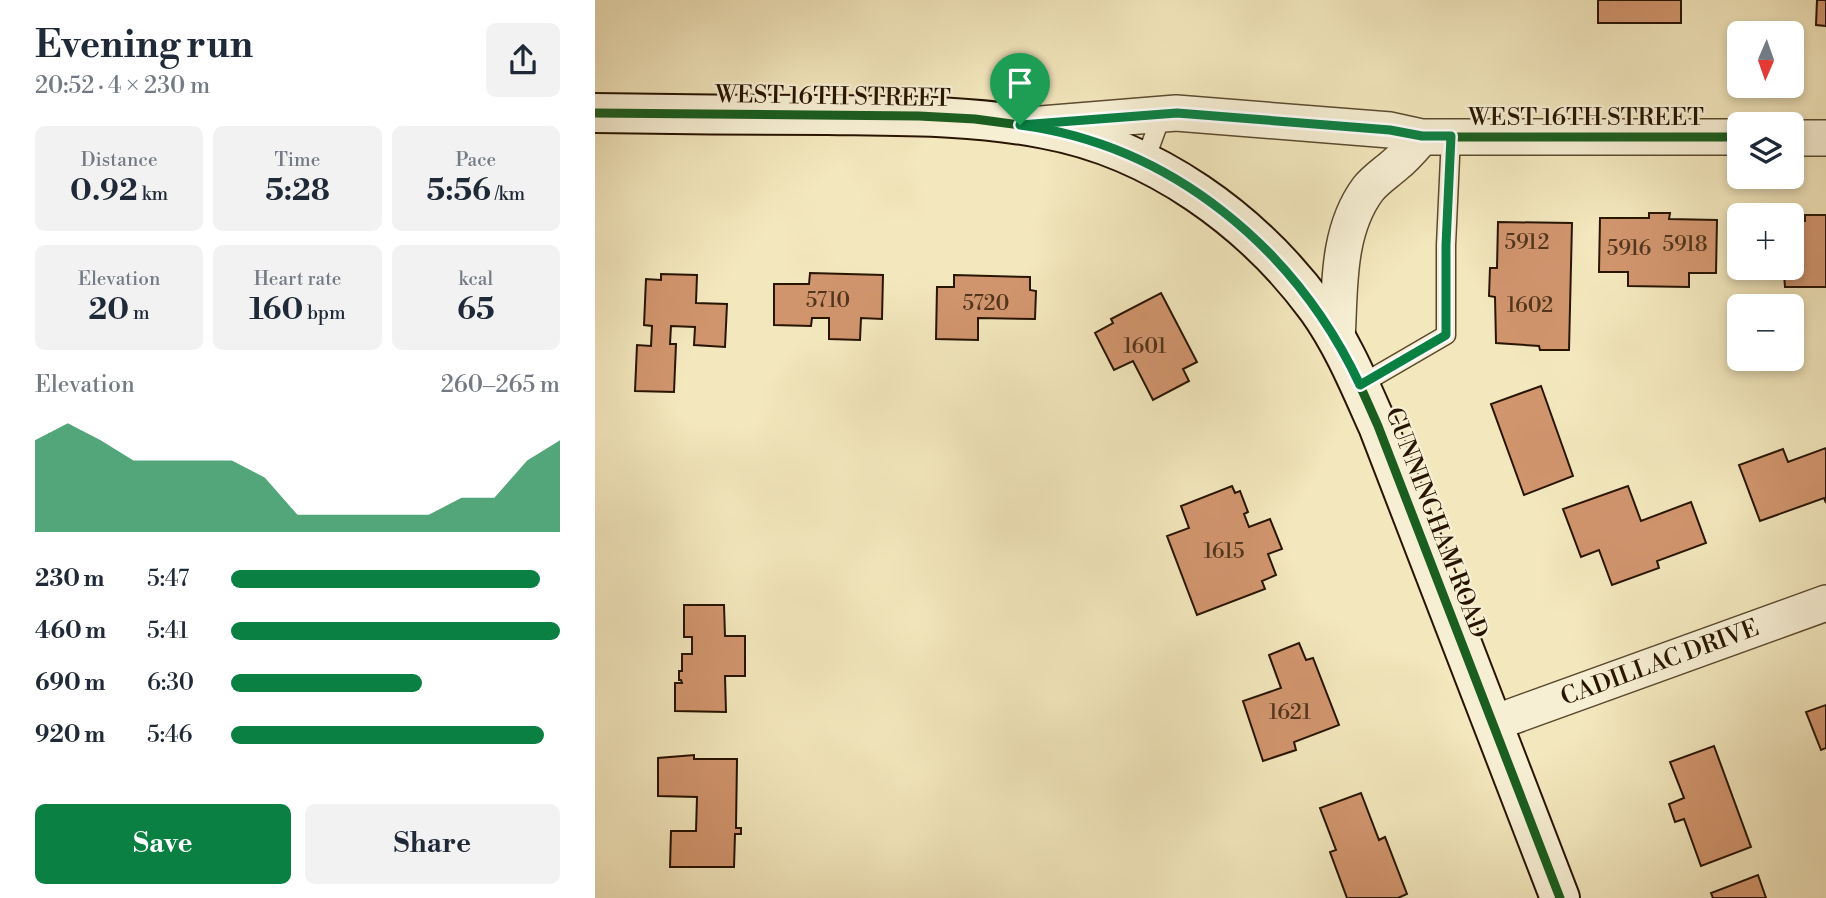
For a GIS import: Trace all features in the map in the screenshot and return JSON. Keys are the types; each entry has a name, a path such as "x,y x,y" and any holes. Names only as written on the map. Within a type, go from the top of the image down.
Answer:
{"street":[{"name":"WEST 16TH STREET","path":"595,113 919,116 1020,125 1177,113 1436,136 1727,137"},
{"name":"CUNNINGHAM ROAD","path":"1020,125 1075,136 1144,163 1218,206 1288,271 1318,309 1360,385 1378,426 1560,898"},
{"path":"1337,341 1342,256 1355,212 1379,177 1436,136"},
{"path":"1804,138 1826,138"},
{"name":"CADILLAC DRIVE","path":"1494,723 1826,603"}],"lane":[{"path":"1144,163 1162,114"},
{"path":"1360,385 1446,335 1446,245 1436,136"}],"building":[{"path":"1598,0 1681,0 1681,23 1598,23"},
{"path":"1817,0 1826,0 1826,26 1816,25"},
{"path":"1649,213 1670,213 1669,219 1717,220 1716,273 1689,273 1689,287 1628,286 1628,272 1599,272 1600,218 1649,218"},
{"path":"1805,215 1826,215 1826,287 1785,287 1784,280 1804,280"},
{"path":"1498,222 1572,223 1569,350 1540,350 1539,346 1496,343 1495,297 1489,296 1490,268 1497,268"},
{"path":"810,273 883,275 882,319 861,318 860,340 829,339 829,318 812,318 811,326 774,325 774,284 809,284"},
{"path":"661,274 697,275 696,303 727,304 725,347 694,345 695,327 671,326 670,344 676,344 674,392 635,391 637,345 651,346 652,326 644,325 646,279 661,280"},
{"path":"954,275 1030,277 1030,290 1036,291 1035,319 978,318 978,340 936,339 937,287 954,287"},
{"path":"1161,293 1197,362 1183,369 1189,381 1153,400 1133,361 1114,370 1095,333 1113,323 1111,319"},
{"path":"1541,386 1573,476 1524,495 1491,404"},
{"path":"1826,448 1826,503 1824,498 1760,521 1739,465 1783,449 1788,462"},
{"path":"1232,486 1235,493 1240,491 1248,512 1244,514 1249,527 1270,519 1282,549 1268,554 1276,575 1262,581 1265,589 1197,615 1167,536 1189,528 1181,506"},
{"path":"1628,486 1641,521 1691,502 1706,543 1657,561 1659,568 1612,585 1599,550 1581,557 1563,509"},
{"path":"684,605 724,605 725,636 745,636 745,676 725,676 726,712 675,711 675,683 682,683 679,680 679,671 682,671 682,654 692,654 692,637 684,637"},
{"path":"1299,643 1306,660 1313,658 1339,725 1294,742 1296,750 1263,761 1243,701 1281,688 1269,655"},
{"path":"1826,705 1826,748 1821,750 1806,712"},
{"path":"1714,746 1751,847 1701,866 1684,819 1675,822 1669,804 1684,798 1670,762"},
{"path":"694,755 694,759 737,759 736,828 741,828 741,834 735,834 734,867 670,867 671,831 696,831 697,797 658,796 658,758"},
{"path":"1361,793 1379,840 1385,837 1407,894 1398,898 1347,898 1330,852 1336,850 1320,808"},
{"path":"1758,875 1766,898 1713,898 1711,893"}],"cycle path":[{"path":"595,113 919,116 1020,125 1176,113 1390,130 1422,137 1727,137"},
{"path":"1044,129 1124,154 1197,193 1262,245 1291,275 1326,321 1351,365 1378,426 1560,898"}],"route":[{"path":"1177,113 1390,130 1422,136 1451,136 1446,245 1446,335 1360,385 1318,309 1288,271 1218,206 1135,158 1075,136 1020,125 1177,113"}]}
